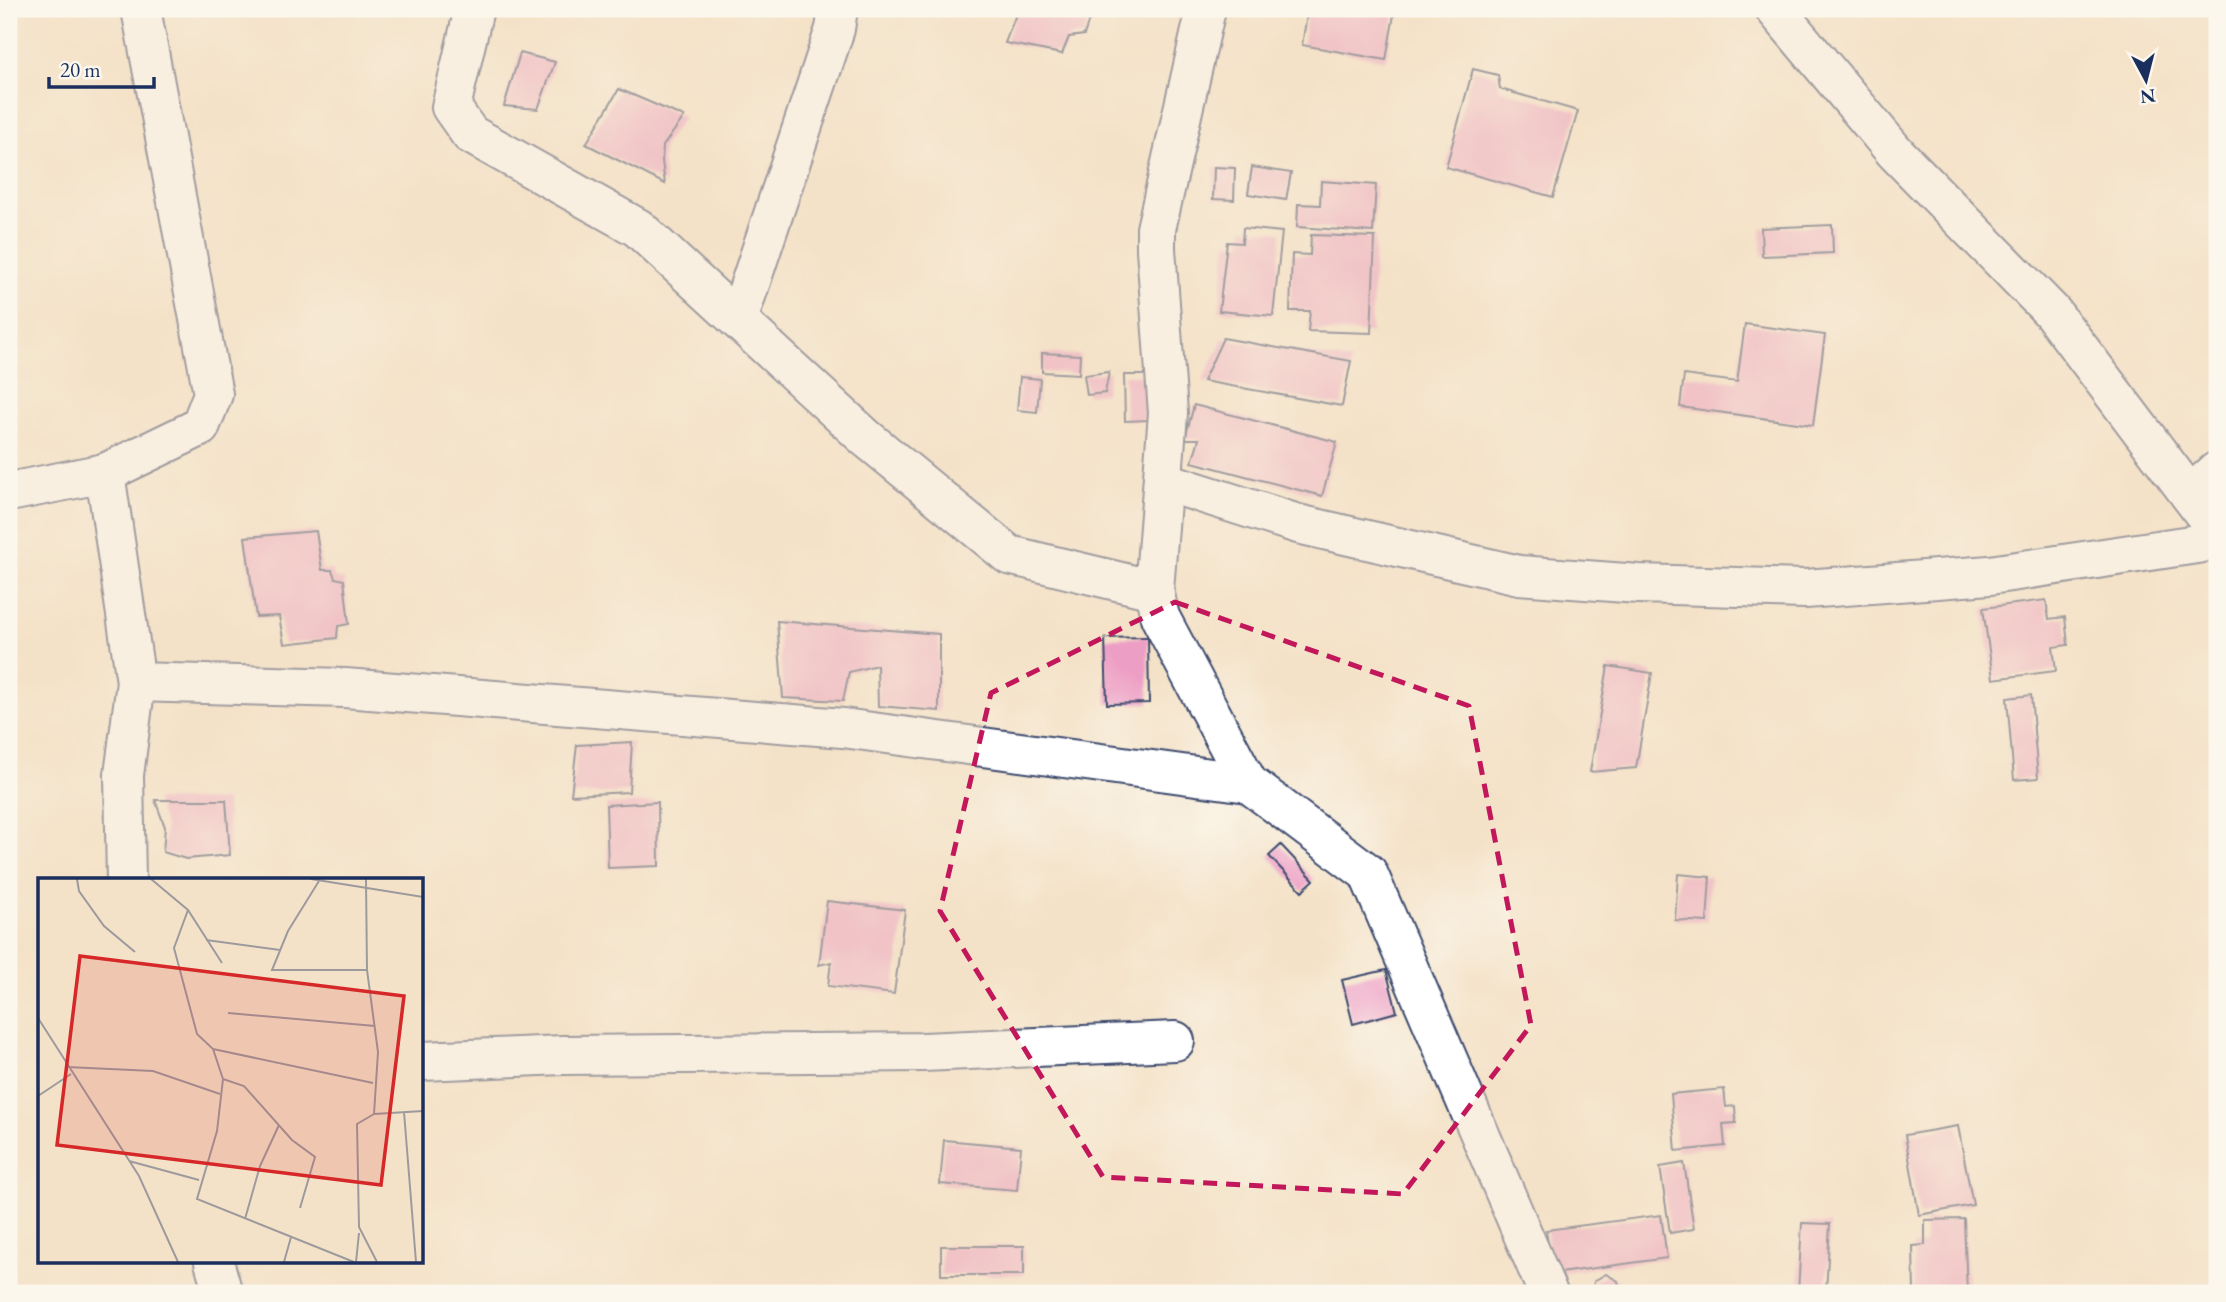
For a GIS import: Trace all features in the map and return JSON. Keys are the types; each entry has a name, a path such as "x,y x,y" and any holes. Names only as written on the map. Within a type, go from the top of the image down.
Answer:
{"street":[{"path":"9,492 105,472 200,428 213,394 141,9"},
{"path":"474,9 451,107 470,134 638,228 865,437 1009,555 1154,590"},
{"path":"738,320 835,29 838,9"},
{"path":"1206,9 1156,229 1168,413 1154,590 1160,617 1248,783 1368,873 1548,1293"},
{"path":"1775,9 1895,152 2052,312 2204,483 2217,531"},
{"path":"105,472 136,682 124,775 126,878"},
{"path":"1163,481 1298,524 1519,575 1639,584 1805,589 1990,575 2217,541"},
{"path":"136,682 345,688 843,728 1248,783"},
{"path":"424,1062 563,1055 923,1052 1175,1041"},
{"path":"215,1264 223,1293"}],"highlighted area":[{"path":"1175,602 1469,706 1531,1025 1403,1194 1103,1177 940,911 991,693"}],"building":[{"path":"1018,9 1084,9 1091,14 1084,35 1069,37 1062,54 1005,43"},
{"path":"1308,9 1395,9 1386,60 1302,45"},
{"path":"520,53 555,62 538,109 504,106"},
{"path":"1473,69 1498,75 1500,89 1578,111 1553,197 1446,167"},
{"path":"619,89 684,117 663,146 665,184 586,144"},
{"path":"1214,167 1235,168 1234,200 1213,199"},
{"path":"1252,167 1291,173 1286,200 1248,194"},
{"path":"1321,181 1376,185 1373,232 1297,227 1298,204 1320,205"},
{"path":"1832,225 1833,253 1762,256 1761,228"},
{"path":"1243,228 1282,232 1273,316 1219,311 1227,242 1242,243"},
{"path":"1311,235 1375,237 1371,333 1308,331 1310,311 1290,311 1292,254 1310,255"},
{"path":"1745,324 1825,335 1813,425 1680,407 1684,375 1737,382"},
{"path":"1223,338 1351,361 1342,406 1203,381"},
{"path":"1042,353 1080,355 1079,374 1042,372"},
{"path":"1109,372 1105,393 1087,395 1084,375"},
{"path":"1124,375 1149,375 1149,420 1125,421"},
{"path":"1020,377 1040,379 1037,412 1017,410"},
{"path":"1194,405 1337,442 1322,496 1192,462 1199,439 1185,439"},
{"path":"316,531 322,570 332,570 335,578 344,580 349,624 338,626 337,638 284,644 279,616 256,617 245,537"},
{"path":"2046,600 2049,619 2065,617 2068,645 2053,647 2056,671 1993,679 1983,608"},
{"path":"777,621 939,634 939,711 878,706 877,665 849,672 843,701 783,698"},
{"path":"1148,637 1149,703 1107,704 1105,638"},
{"path":"1608,666 1652,673 1636,768 1590,772"},
{"path":"2031,695 2038,778 2014,780 2007,698"},
{"path":"632,742 629,792 571,795 577,745"},
{"path":"155,800 226,800 230,855 186,859 163,852 165,827"},
{"path":"658,802 659,866 608,868 606,805"},
{"path":"1281,845 1314,880 1302,891 1269,856"},
{"path":"1678,874 1710,877 1707,922 1675,920"},
{"path":"827,901 905,910 894,994 828,986 831,962 819,965"},
{"path":"1386,970 1397,1012 1353,1024 1342,980"},
{"path":"1724,1089 1726,1107 1735,1106 1736,1123 1723,1124 1725,1146 1676,1151 1671,1094"},
{"path":"1958,1126 1973,1205 1919,1215 1905,1135"},
{"path":"944,1140 1021,1147 1017,1190 940,1184"},
{"path":"1684,1163 1694,1229 1670,1233 1660,1167"},
{"path":"1661,1215 1667,1258 1552,1274 1546,1230"},
{"path":"1964,1219 1967,1293 1914,1293 1913,1246 1925,1245 1925,1220"},
{"path":"1802,1223 1830,1224 1826,1293 1798,1293"},
{"path":"941,1246 1024,1246 1024,1275 941,1275"},
{"path":"1606,1274 1618,1281 1618,1293 1594,1293 1594,1281"}]}
